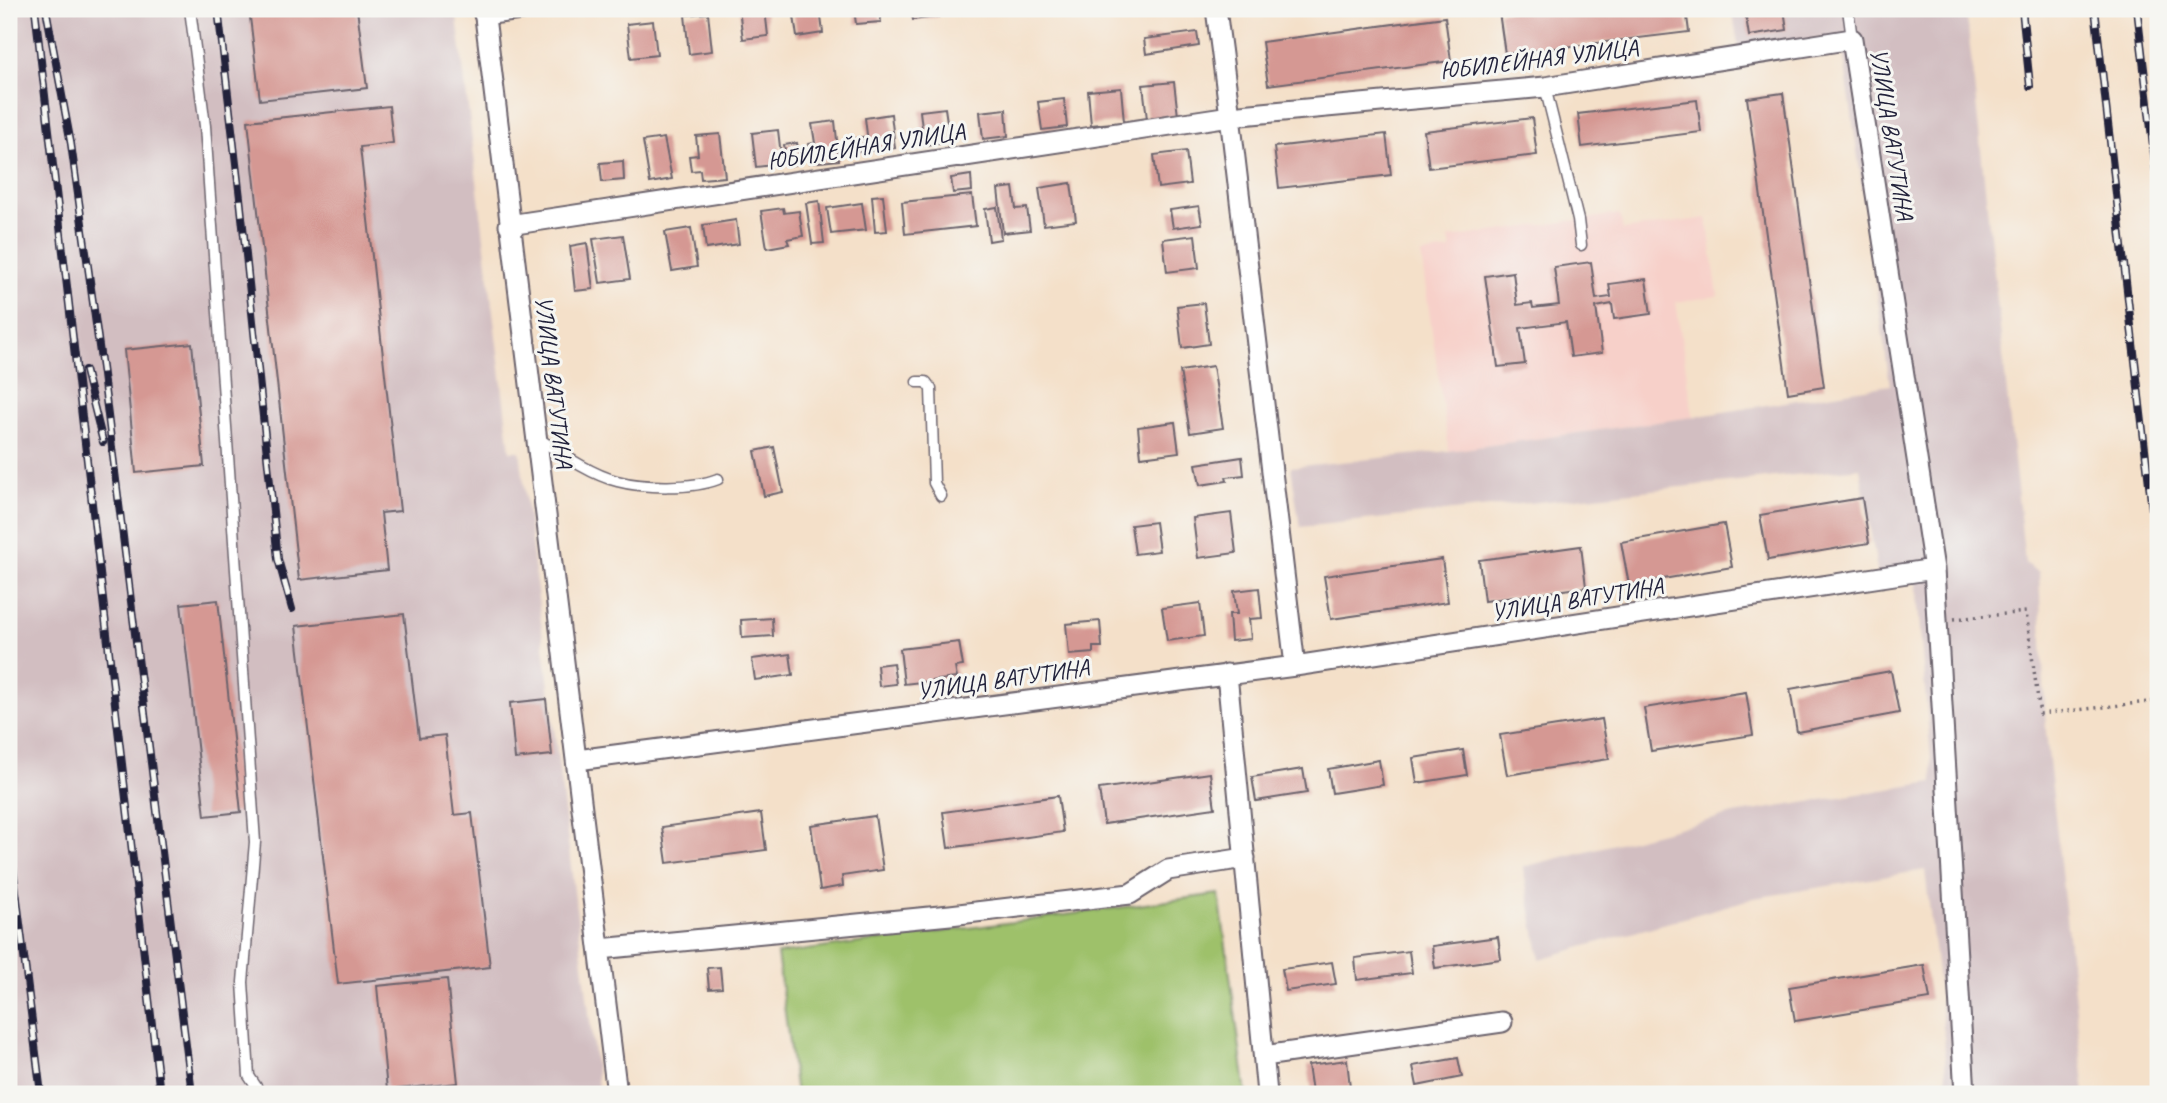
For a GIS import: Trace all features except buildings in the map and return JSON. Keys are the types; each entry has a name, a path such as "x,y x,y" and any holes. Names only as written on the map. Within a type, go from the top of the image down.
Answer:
{"street":[{"path":"484,12 528,9"},
{"path":"1216,9 1295,666"},
{"name":"УЛИЦА ВАТУТИНА","path":"484,12 617,1094"},
{"name":"УЛИЦА ВАТУТИНА","path":"1852,39 1934,569 1965,1094"},
{"name":"ЮБИЛЕЙНАЯ УЛИЦА","path":"509,225 1230,116 1545,87 1852,39"},
{"name":"УЛИЦА ВАТУТИНА","path":"577,760 1295,666 1934,569"},
{"path":"1227,674 1267,1094"},
{"path":"600,949 1130,894 1168,870 1245,858"},
{"path":"1264,1056 1502,1023"}],"lane":[{"path":"190,9 205,126 255,842 243,982 248,1063 249,1076 261,1094"},
{"path":"1848,9 1852,39"},
{"path":"1545,87 1578,220 1581,245"},
{"path":"917,382 926,382 931,389 934,483 941,496"},
{"path":"536,437 575,462 616,481 672,486 704,485 718,479"}],"path":[{"path":"1938,621 2026,612 2040,714 2158,701"}],"shaded area":[{"path":"9,9 456,9 510,451 520,451 599,1094 9,1094"},
{"path":"1732,9 1966,9 2025,563 2039,573 2046,732 2085,1094 1947,1094 1944,1033 1925,870 1754,898 1540,959 1523,867 1734,814 1933,782 1916,582 1880,587 1860,468 1300,527 1291,467 1449,451 1693,417 1890,385 1841,36 1739,49"},
{"path":"1620,214 1623,230 1707,218 1718,296 1676,302 1693,417 1449,451 1421,254 1451,250 1449,238"}],"green space":[{"path":"1219,894 1246,1094 796,1094 777,954"}],"railway":[{"path":"35,9 160,1094"},
{"path":"46,9 71,144 103,375 192,1094"},
{"path":"218,9 278,559 292,609"},
{"path":"2022,9 2030,86"},
{"path":"2095,9 2158,563"},
{"path":"2137,9 2158,189"},
{"path":"85,370 103,442"},
{"path":"9,835 41,1094"}]}
